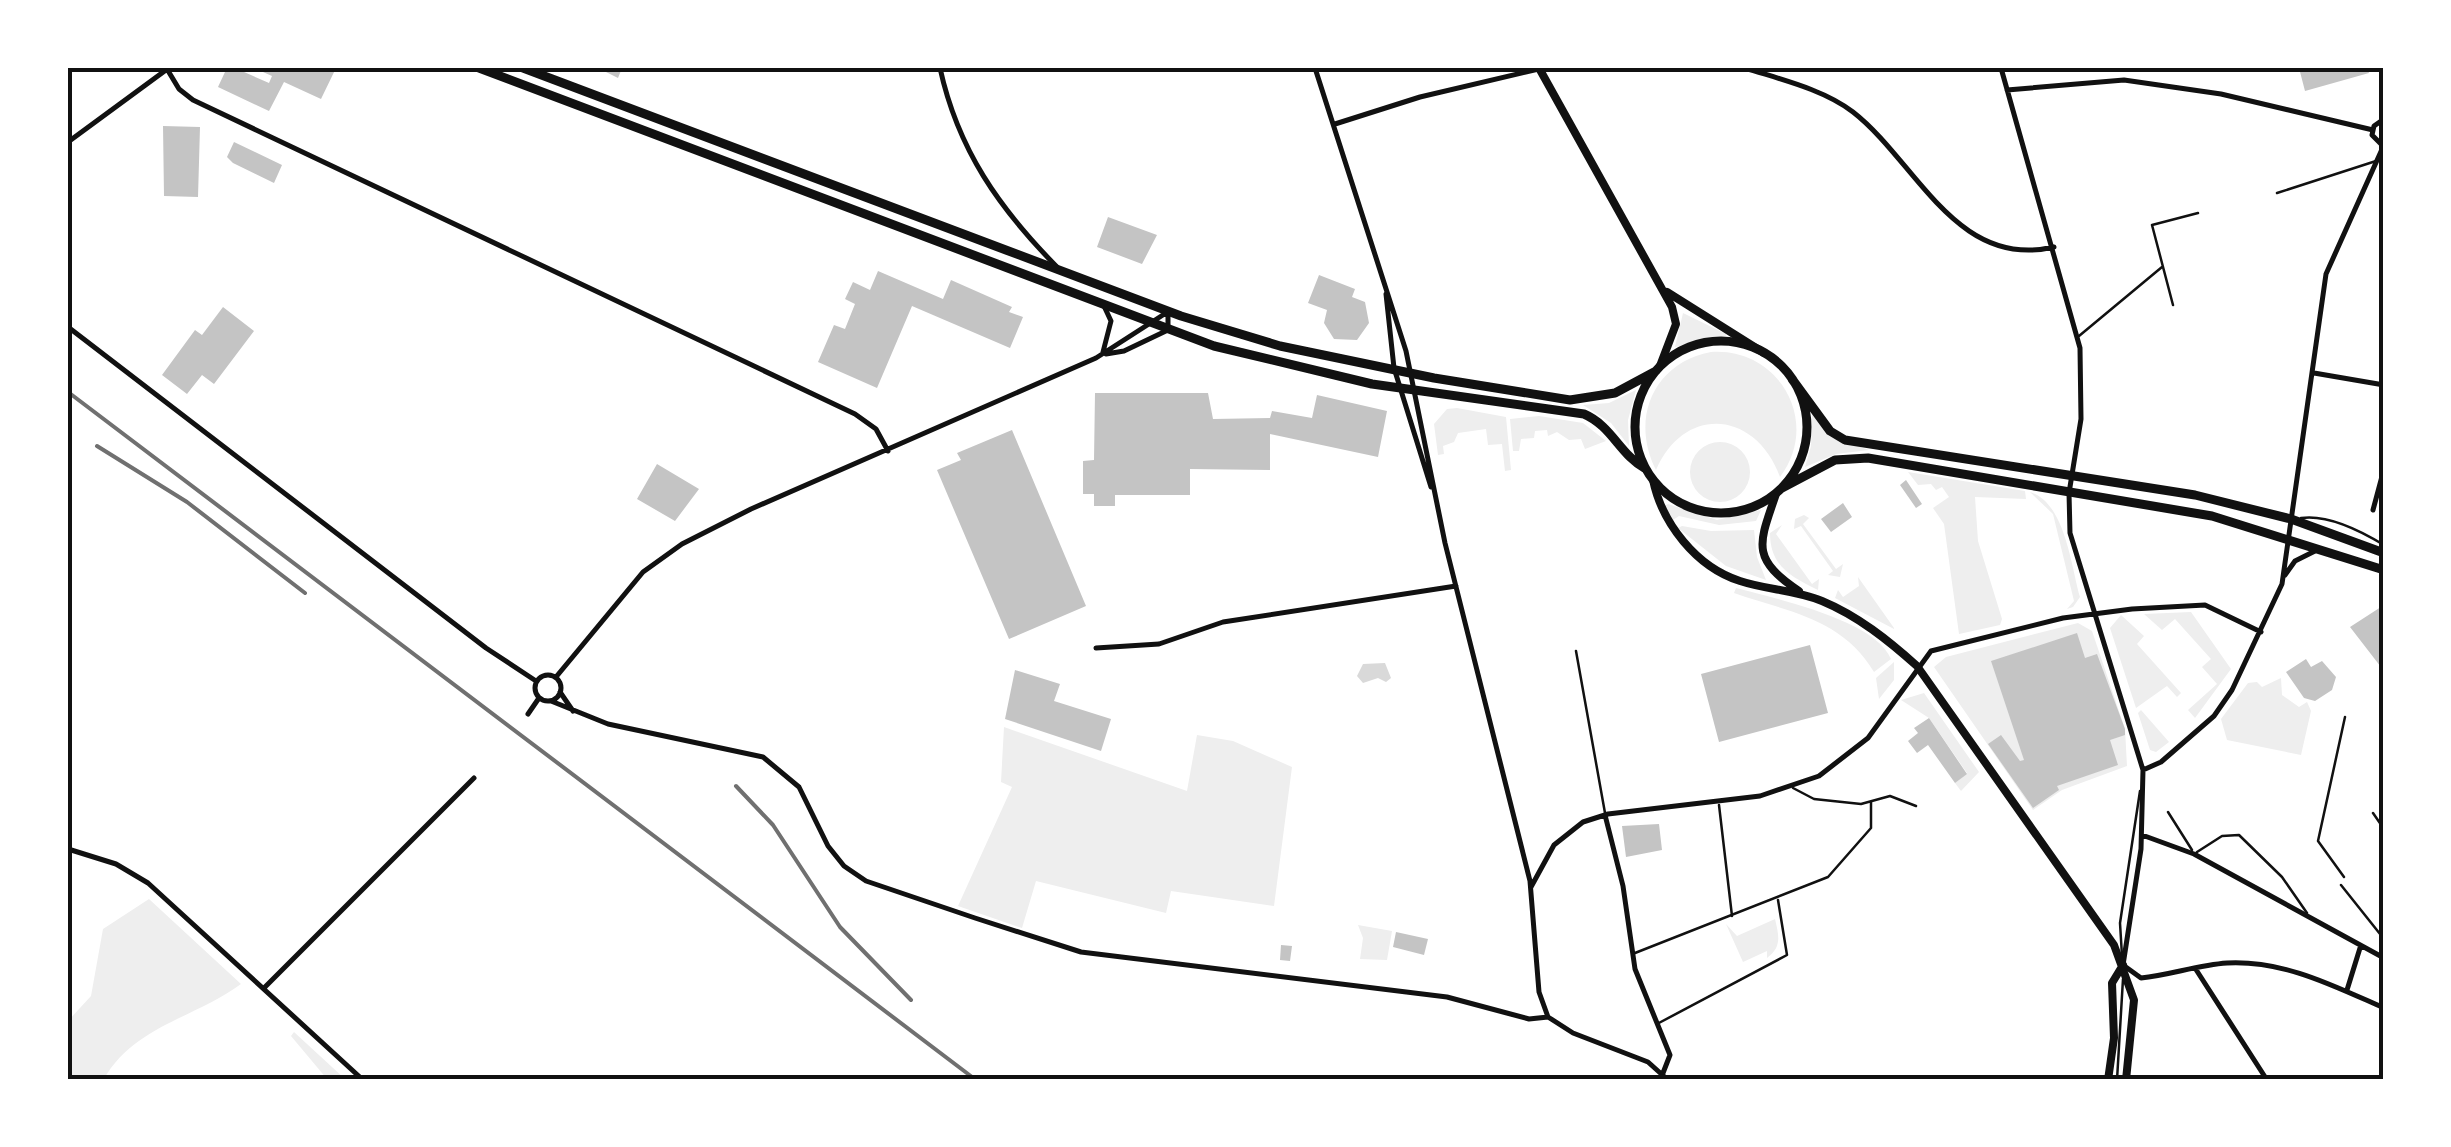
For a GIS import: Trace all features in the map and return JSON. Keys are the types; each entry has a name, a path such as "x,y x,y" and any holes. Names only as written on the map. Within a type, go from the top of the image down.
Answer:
{"main road":[{"path":"479,68 1168,330 1295,368 1414,391 1584,414 1601,424 1632,462 1646,469"},
{"path":"522,68 1168,311 1280,346 1570,400 1615,393 1683,350 1710,342 1738,343 1764,353"},
{"path":"1541,68 1676,324 1658,368 1641,395 1635,423 1646,469 1679,502 1712,513 1746,510 1834,460 1859,458 2212,516 2384,570"},
{"path":"1659,286 1695,313 1741,334 1764,353 1792,379 1830,431 1845,440 2195,495 2292,519 2384,553"},
{"path":"1792,379 1804,409 1806,430 1800,462 1779,491 1762,528 1762,552 1773,573 1803,594 1860,621 1917,666 2104,929 2123,965 2134,1000 2126,1080"},
{"path":"1653,480 1659,505 1686,543 1712,568 1740,581 1803,594"},
{"path":"2108,1080 2114,1038 2112,983 2123,965"}],"street":[{"path":"68,142 168,68 180,90 193,100 855,414 876,429 888,450"},
{"path":"940,68 959,135 973,163 1018,228 1059,269"},
{"path":"1316,68 1411,372 1456,586 1532,887 1538,992 1548,1017 1572,1033 1648,1062 1666,1076 1670,1055 1632,953 1623,886 1605,815"},
{"path":"1335,124 1420,97 1541,68"},
{"path":"1745,68 1827,97 1854,112 1961,227 2026,252 2054,247"},
{"path":"2001,68 2078,337 2083,386 2069,493 2070,533 2143,770 2142,835 2123,965 2142,978 2226,963 2280,968 2347,990 2384,1008"},
{"path":"2007,90 2124,80 2221,94 2373,130"},
{"path":"2373,130 2384,119"},
{"path":"2143,770 2161,762 2214,716 2262,632 2283,577 2326,274 2384,148 2374,139 2373,130"},
{"path":"1385,281 1394,368 1434,492"},
{"path":"1102,355 1111,322 1104,306"},
{"path":"1102,355 1124,351 1168,330 1168,311"},
{"path":"556,677 643,572 682,544 750,508 1102,355 1168,311"},
{"path":"68,328 486,648 536,681 539,698 528,714"},
{"path":"2314,374 2384,385"},
{"path":"2373,510 2384,469"},
{"path":"2283,577 2295,561 2321,549"},
{"path":"1096,648 1159,644 1223,622 1456,586"},
{"path":"1532,887 1554,845 1566,832 1605,815 1719,802 1792,788 1840,763 1868,738 1917,666 1940,648 2095,613 2205,605 2262,632"},
{"path":"536,681 547,674 556,677"},
{"path":"556,677 560,692 575,714"},
{"path":"551,701 560,692"},
{"path":"539,698 575,714 763,757 799,787 828,846 844,866 866,882 1081,952 1447,997 1528,1019 1548,1017"},
{"path":"264,987 474,778"},
{"path":"2142,835 2194,854 2384,958"},
{"path":"68,849 116,864 148,883 363,1080"},
{"path":"2347,990 2360,948"},
{"path":"2195,968 2267,1080"}],"lane":[{"path":"2277,192 2378,160"},
{"path":"2173,306 2152,225 2198,212"},
{"path":"2078,337 2163,266"},
{"path":"2292,519 2314,516 2384,545"},
{"path":"1576,651 1605,815"},
{"path":"2344,717 2318,841 2344,877"},
{"path":"2116,1080 2123,1000 2120,923 2135,805 2143,780"},
{"path":"1792,788 1814,799 1871,802 1890,796 1916,806"},
{"path":"1719,802 1732,917"},
{"path":"1632,953 1732,917 1834,872 1871,828 1871,802"},
{"path":"2168,812 2194,854 2222,836 2239,835 2294,891 2310,919"},
{"path":"2373,813 2384,828"},
{"path":"2341,885 2384,940"},
{"path":"1656,1025 1787,955 1778,898"}],"shaded area":[{"path":"1683,313 1726,334 1726,336 1675,347"},
{"path":"1711,352 1735,354 1756,362 1786,392 1794,412 1796,433 1792,455 1780,477 1755,439 1738,428 1720,424 1684,434 1656,470 1645,432 1652,396 1674,368"},
{"path":"1636,390 1628,420 1629,446 1611,423 1583,405 1609,403"},
{"path":"1447,409 1506,417 1511,470 1505,471 1502,444 1488,445 1486,429 1458,433 1454,442 1443,446 1444,454 1438,455 1434,424"},
{"path":"1812,412 1831,437 1869,450 1836,454 1805,467 1811,446"},
{"path":"1539,416 1583,423 1606,441 1585,449 1581,439 1569,440 1557,432 1548,436 1547,430 1535,431 1534,438 1521,439 1519,451 1513,451 1510,419"},
{"path":"1720,442 1741,451 1750,472 1741,493 1720,502 1699,493 1690,472 1699,451"},
{"path":"1908,472 2025,491 2026,499 1975,497 1978,541 2002,619 2000,625 1959,634 1944,524 1933,508 1949,497 1942,487 1936,490 1931,484 1918,485"},
{"path":"2030,492 2051,508 2065,537 2080,597 2073,607 2067,609 2074,601 2053,514"},
{"path":"1664,506 1717,520 1761,510 1756,521 1719,525 1679,516 1673,520"},
{"path":"1804,515 1809,518 1803,524 1836,569 1843,564 1840,577 1828,575 1833,571 1801,526 1794,529 1795,519"},
{"path":"1782,525 1776,534 1812,584 1819,579 1818,590 1778,563 1770,533"},
{"path":"1678,528 1711,531 1754,530 1757,557 1766,580 1726,566"},
{"path":"1858,577 1894,629 1835,598 1838,590 1843,597 1859,586"},
{"path":"1736,588 1845,622 1882,645 1891,659 1874,672 1861,654 1830,628 1734,593"},
{"path":"2191,612 2231,669 2195,718 2188,710 2217,684 2202,667 2211,659 2175,619 2162,630 2144,614"},
{"path":"2121,615 2144,636 2137,644 2181,693 2177,697 2167,686 2136,708 2110,628"},
{"path":"2078,623 2092,631 2125,729 2127,766 2062,790 2033,810 1934,667 1946,657"},
{"path":"1894,662 1894,680 1879,699 1876,678"},
{"path":"1385,663 1391,678 1386,682 1378,678 1363,683 1357,676 1363,664"},
{"path":"2281,678 2282,695 2299,707 2307,702 2311,711 2301,755 2227,740 2221,719 2248,683 2257,682 2262,687"},
{"path":"1924,693 1979,772 1961,791 1955,783 1967,773 1929,718 1901,700"},
{"path":"2141,710 2169,742 2156,752 2150,750 2138,713"},
{"path":"1004,727 1187,791 1197,735 1233,741 1292,767 1274,906 1171,891 1166,913 1036,881 1022,928 958,906 1012,787 1001,782"},
{"path":"149,899 241,984 148,1035 117,1061 104,1079 68,1079 68,1021 91,996 103,929"},
{"path":"1775,919 1775,950 1767,958 1767,951 1743,962 1726,924 1737,936"},
{"path":"1358,925 1392,931 1387,960 1360,959 1363,938"},
{"path":"294,1032 345,1079 327,1079 291,1036"}],"building":[{"path":"215,68 235,68 269,83 272,76 254,68 336,68 321,99 284,82 269,111 218,87 225,72"},
{"path":"598,68 622,68 618,78"},
{"path":"2299,68 2367,68 2369,73 2305,91"},
{"path":"163,126 200,127 198,197 164,196"},
{"path":"234,142 282,165 274,183 227,157"},
{"path":"1108,217 1157,235 1142,264 1097,247"},
{"path":"878,271 943,299 951,280 1012,307 1009,312 1023,317 1010,348 912,306 877,388 818,362 834,325 845,329 855,304 845,299 853,282 870,290"},
{"path":"1319,275 1355,289 1352,297 1365,302 1369,323 1357,340 1334,339 1324,323 1327,310 1308,303"},
{"path":"223,307 254,331 214,384 202,375 187,394 162,375 195,330 202,335"},
{"path":"1095,393 1208,393 1213,419 1270,418 1272,411 1312,418 1317,395 1387,411 1378,457 1270,434 1270,470 1190,469 1190,495 1115,495 1115,506 1094,506 1094,494 1083,494 1083,461 1094,460"},
{"path":"1012,430 1086,606 1009,639 937,470 961,460 957,453"},
{"path":"657,464 699,489 675,521 637,499"},
{"path":"1906,480 1922,504 1916,508 1900,485"},
{"path":"1843,503 1852,517 1831,532 1821,519"},
{"path":"2384,605 2384,671 2350,627"},
{"path":"2077,633 2085,658 2097,654 2125,729 2125,735 2110,740 2118,765 2057,786 2059,790 2033,808 1988,744 2001,735 2020,761 2024,760 1991,661"},
{"path":"1810,645 1828,713 1719,742 1701,674"},
{"path":"2306,659 2311,667 2322,661 2336,677 2332,690 2315,701 2304,698 2286,672"},
{"path":"1015,670 1060,684 1054,701 1111,719 1101,751 1005,719"},
{"path":"1929,718 1967,774 1955,783 1928,745 1917,753 1908,741 1918,733 1914,728"},
{"path":"1659,824 1662,850 1626,857 1622,826"},
{"path":"1396,932 1428,939 1424,955 1393,947"},
{"path":"1281,945 1292,946 1290,961 1280,960"}],"railway":[{"path":"68,392 976,1080"},
{"path":"97,446 187,502 305,593"},
{"path":"736,786 773,825 840,927 911,1000"}]}
